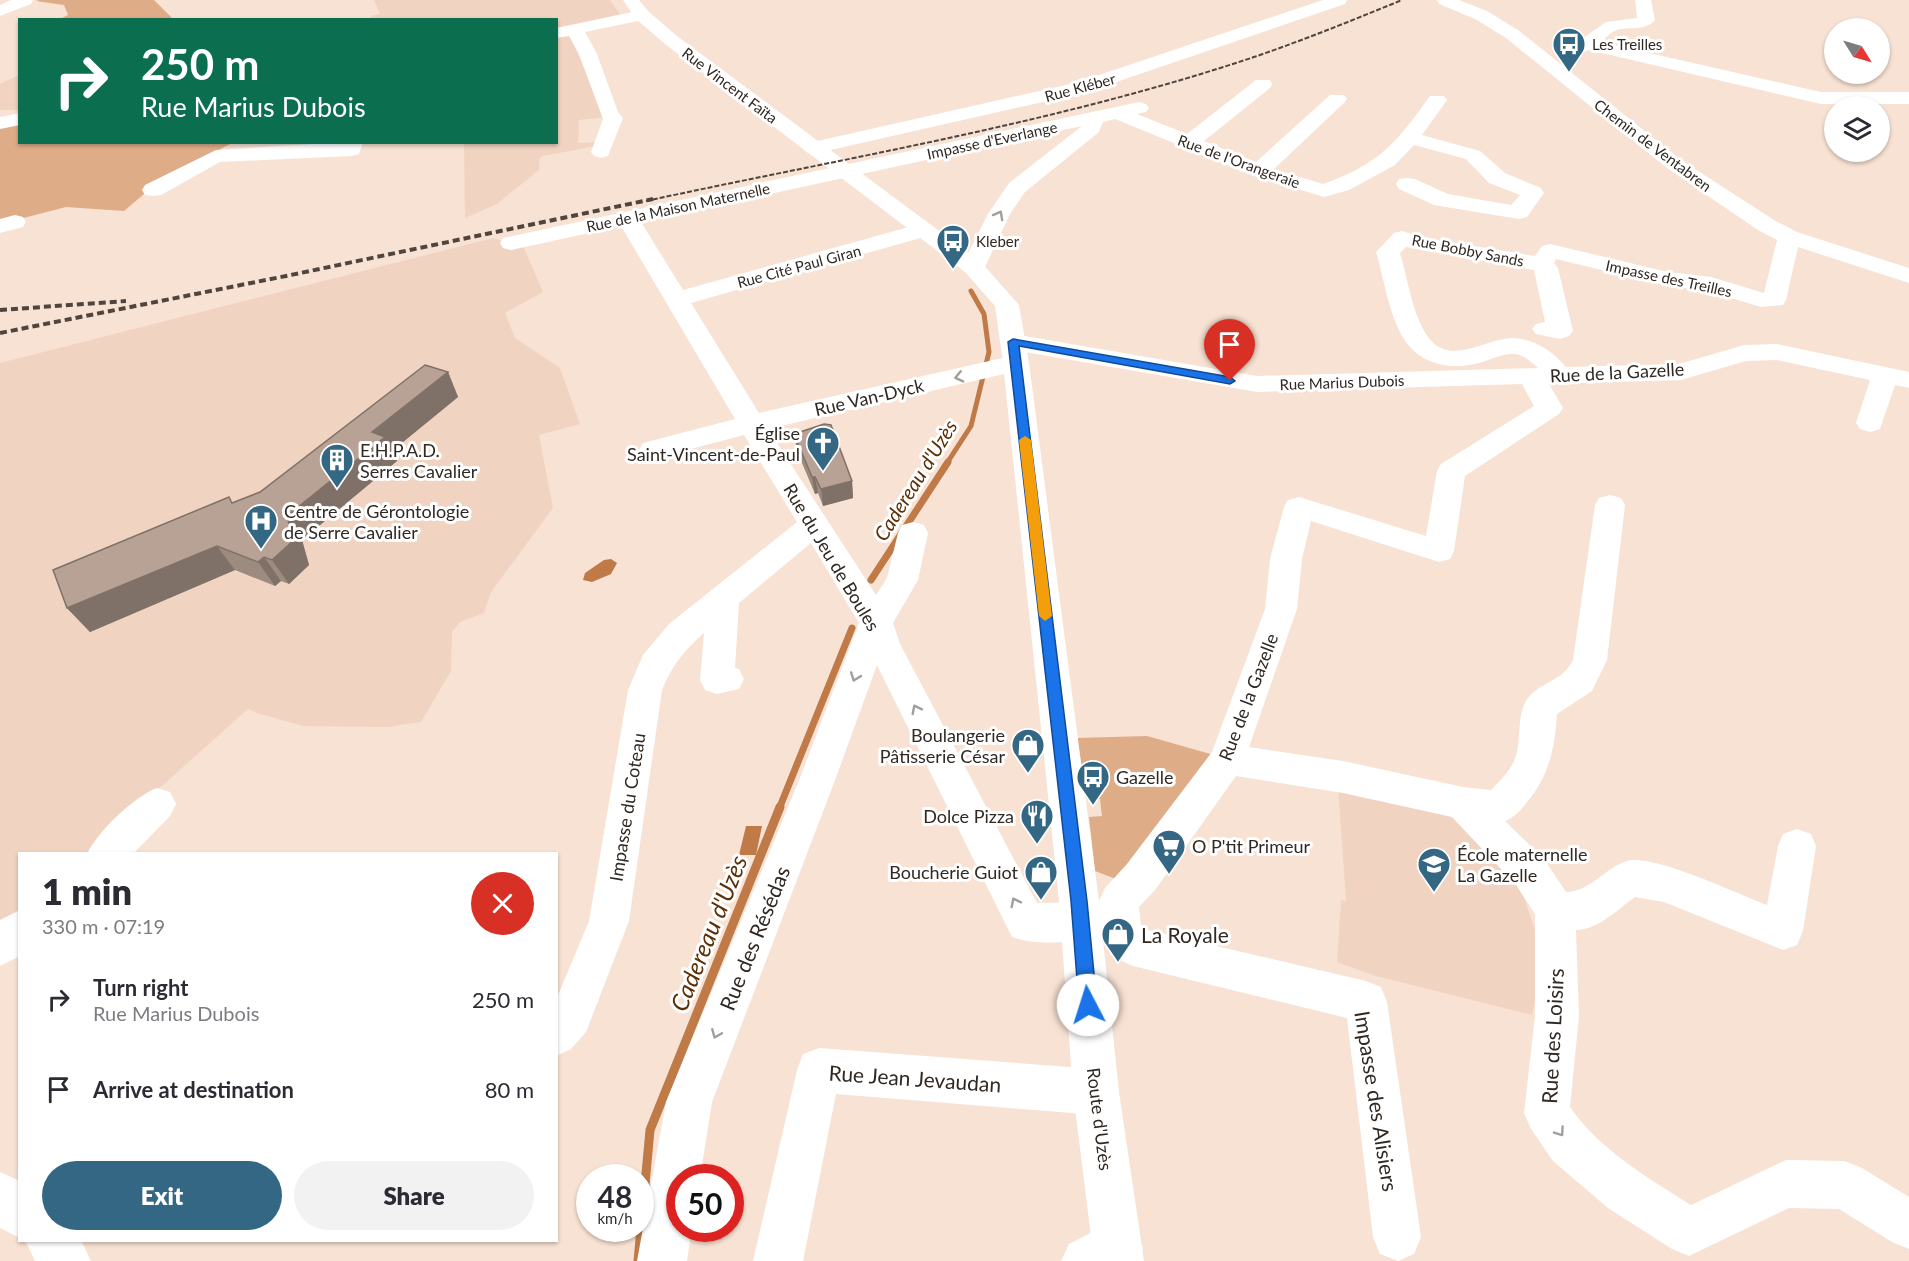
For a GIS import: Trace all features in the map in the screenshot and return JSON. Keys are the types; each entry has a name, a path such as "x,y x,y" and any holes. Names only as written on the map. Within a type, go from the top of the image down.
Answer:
{"street":[{"path":"0,11 25,0"},
{"name":"Rue Kléber","path":"830,161 1080,88 1339,0"},
{"name":"Chemin de Ventabren","path":"1445,0 1498,25 1546,59 1578,88 1674,164 1766,225 1789,237 1909,276"},
{"path":"1546,59 1588,45 1613,26 1635,26 1646,20 1643,0"},
{"path":"601,152 613,118 609,114 588,54 565,31 637,7"},
{"name":"Rue Vincent Faïta","path":"637,7 671,40 830,161"},
{"path":"1588,45 1821,98 1909,98"},
{"path":"1190,143 1263,84"},
{"path":"1259,171 1337,99"},
{"name":"Rue de l'Orangeraie","path":"1117,113 1259,171 1324,191 1388,161 1410,138 1437,100"},
{"name":"Impasse d'Everlange","path":"830,161 1093,119 1139,108"},
{"path":"0,114 18,117"},
{"path":"0,123 18,118"},
{"path":"973,267 999,213 1017,188 1092,128 1093,119"},
{"path":"1407,184 1442,200 1510,212 1519,212 1533,193 1497,178 1473,155 1410,138"},
{"path":"153,190 216,156 352,150 353,144"},
{"name":"Rue de la Maison Maternelle","path":"511,243 627,217 830,161"},
{"name":"Route d'Uzès","path":"830,161 973,267 1007,305 1096,919 1096,1092 1108,1257"},
{"name":"Rue du Jeu de Boules","path":"627,217 675,300 813,525 876,622 883,644 1026,923 1096,919"},
{"name":"Rue Cité Paul Giran","path":"675,300 923,230"},
{"name":"Impasse des Treilles","path":"1541,264 1550,251 1668,279 1711,284 1761,300 1774,300 1789,237"},
{"name":"Rue Bobby Sands","path":"1545,329 1560,331 1546,268 1541,264 1422,244 1402,238 1388,252 1413,333 1423,347 1451,360 1464,360 1513,346 1525,348 1547,360 1545,376"},
{"name":"Rue de la Gazelle","path":"1096,919 1141,877 1227,759 1281,609 1286,559 1299,507 1438,551 1451,471 1549,408 1545,376 1681,372 1744,353 1777,352 1897,377"},
{"name":"Rue Marius Dubois","path":"1015,353 1257,384 1545,376"},
{"name":"Rue Van-Dyck","path":"653,450 1015,353"},
{"path":"1870,423 1897,377"},
{"path":"1227,759 1343,777 1463,803 1498,807 1527,774 1538,750 1540,709 1551,698 1580,681 1590,660 1610,505"},
{"name":"Impasse du Coteau","path":"558,1032 570,1017 609,921 645,690 654,664 681,633 813,525"},
{"name":"Rue des Résédas","path":"662,1261 689,1102 816,783 876,622 902,580 913,533"},
{"path":"723,598 717,680 727,679"},
{"path":"1463,803 1530,872 1555,910 1583,911 1630,878 1666,884 1783,931 1797,846"},
{"path":"108,852 158,804"},
{"name":"Rue des Loisirs","path":"1555,910 1557,1016 1547,1113 1569,1145 1624,1191 1689,1232 1786,1184 1845,1185 1909,1225"},
{"name":"Impasse des Alisiers","path":"1096,919 1133,946 1366,1002 1397,1236"},
{"path":"0,946 18,931"},
{"name":"Rue Jean Jevaudan","path":"778,1261 819,1070 1096,1092"},
{"path":"0,1196 18,1212"},
{"path":"51,1242 66,1261"}],"shaded area":[{"path":"154,0 172,18 62,18 68,15 64,5 36,1"},
{"path":"374,0 610,0 620,14 558,30 558,18 372,18 371,16 380,14"},
{"path":"558,35 570,36 605,117 579,120 578,143 597,142 596,146 543,156 540,158 539,170 497,204 465,218 464,144 558,144"},
{"path":"18,75 18,110 0,110 0,84"},
{"path":"18,121 18,144 230,144 157,183 124,211 66,207 0,224 0,125"},
{"name":"Centre de Gérontologie de Serre Cavalier","path":"493,238 524,248 543,292 505,313 515,338 560,368 580,424 539,435 553,508 491,592 484,613 460,622 452,632 451,671 421,722 388,727 303,726 248,709 88,852 18,852 18,911 0,926 0,363"},
{"path":"611,559 617,563 611,574 592,582 583,580 585,573 604,560"},
{"path":"1147,736 1214,755 1124,882 1095,871 1089,817 1102,816 1100,799 1087,799 1077,738"},
{"name":"École maternelle La Gazelle","path":"1338,785 1451,812 1513,865 1544,956 1532,1015 1376,976 1337,962 1341,900 1346,901"},
{"path":"746,826 762,826 756,855 739,855"}],"building":[{"path":"425,365 448,372 372,432 385,437 287,516 293,541 272,560 264,557 258,562 217,546 67,608 53,570 229,497 232,503 260,492"},
{"path":"824,424 831,425 852,481 821,489 815,477 812,477 794,434"}],"waterway":[{"name":"Cadereau d'Uzès","path":"947,463 971,426 989,352 984,314 971,291"},
{"name":"Cadereau d'Uzès","path":"871,580 948,462"},
{"name":"Cadereau d'Uzès","path":"779,809 852,628"},
{"name":"Cadereau d'Uzès","path":"638,1261 650,1130 780,807"}],"railway":[{"path":"646,201 952,137 1104,101 1254,57 1402,0"},
{"path":"0,333 653,199"},
{"path":"0,310 126,301"}],"slow traffic":[{"path":"1025,440 1045,616"}],"place":[{"name":"Les Treilles","path":"1569,73"},
{"name":"Kleber","path":"953,270"},
{"name":"Église Saint-Vincent-de-Paul","path":"823,472"},
{"name":"E.H.P.A.D. Serres Cavalier","path":"337,489"},
{"name":"Centre de Gérontologie de Serre Cavalier","path":"261,550"},
{"name":"Boulangerie Pâtisserie César","path":"1028,774"},
{"name":"Gazelle","path":"1093,806"},
{"name":"Dolce Pizza","path":"1037,845"},
{"name":"O P'tit Primeur","path":"1169,875"},
{"name":"École maternelle La Gazelle","path":"1434,893"},
{"name":"Boucherie Guiot","path":"1041,901"},
{"name":"La Royale","path":"1118,963"}],"route":[{"path":"1088,1005 1079,901 1013,342 1230,381"}]}
